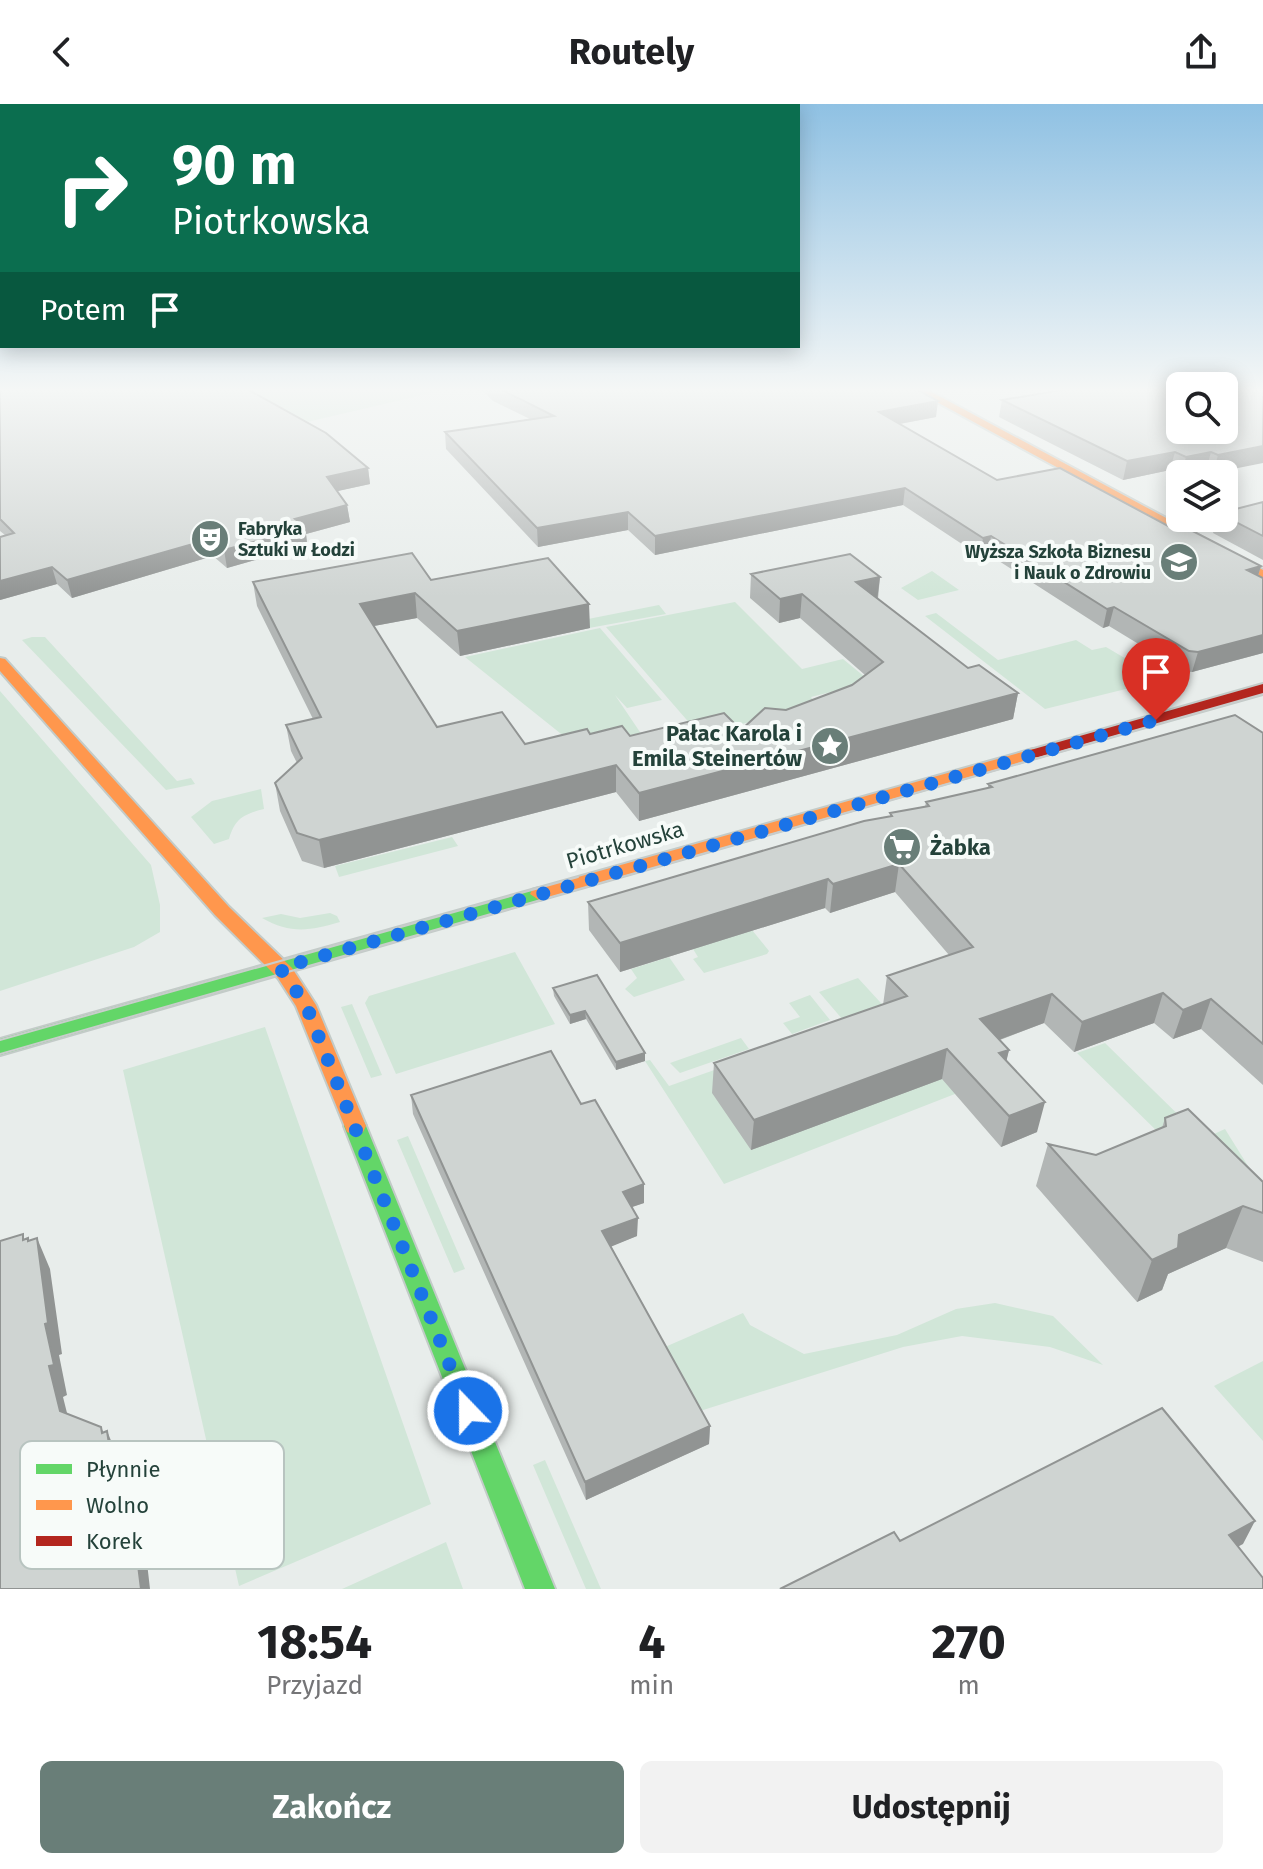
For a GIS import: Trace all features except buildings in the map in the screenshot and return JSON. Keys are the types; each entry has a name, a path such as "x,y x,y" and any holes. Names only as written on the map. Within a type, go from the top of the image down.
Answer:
{"street":[{"path":"1047,458 1263,575"},
{"path":"0,662 222,911 280,968 306,1005 540,1589"},
{"name":"Piotrkowska","path":"0,1047 1263,689"}],"green space":[{"path":"932,571 959,590 918,600 901,588"},
{"path":"735,602 802,669 843,659 871,682 811,697 818,706 699,734 606,627"},
{"path":"659,605 666,614 589,628 583,620"},
{"path":"936,613 998,660 1076,640 1092,650 1106,647 1162,680 1045,709 925,616"},
{"path":"600,628 662,700 627,708 615,695 644,738 585,753 465,657"},
{"path":"45,637 177,781 191,778 195,784 166,790 22,640"},
{"path":"0,691 151,865 160,905 160,932 134,947 0,991"},
{"path":"261,789 264,809 241,818 229,839 214,844 191,817 212,801"},
{"path":"452,837 458,846 339,877 335,866"},
{"path":"330,913 337,916 340,922 310,929 282,927 262,918 281,914 300,918"},
{"path":"752,930 769,951 767,954 704,973 693,959 698,957 693,949"},
{"path":"515,952 555,1024 396,1074 365,1003 369,996"},
{"path":"669,957 685,980 634,997 625,989 637,978 631,969"},
{"path":"858,978 902,1026 861,1041 819,992"},
{"path":"810,995 830,1020 792,1034 783,1023 800,1017 789,1003"},
{"path":"352,1004 382,1075 371,1078 341,1007"},
{"path":"265,1027 431,1504 284,1567 284,1441 206,1441 123,1070"},
{"path":"741,1038 749,1049 680,1073 670,1063"},
{"path":"1105,1043 1203,1139 1225,1129 1258,1182 1161,1135 1077,1053"},
{"path":"754,1056 947,1077 960,1092 724,1184 645,1061 650,1060 669,1086"},
{"path":"408,1136 465,1269 454,1273 397,1140"},
{"path":"995,1303 1053,1316 1103,1365 1050,1347 962,1336 903,1347 700,1411 665,1347 743,1313 750,1325 804,1354 897,1335 956,1309"},
{"path":"1263,1361 1263,1441 1214,1386"},
{"path":"545,1460 601,1589 586,1589 533,1465"},
{"path":"446,1542 463,1589 342,1589"},
{"path":"235,1569 279,1569 239,1586"}],"tram line":[{"path":"0,1054 1263,694"},
{"path":"0,1040 578,877"}],"traffic: fast":[{"path":"0,1047 539,894"},
{"path":"355,1126 540,1589"}],"traffic: slow":[{"path":"1047,458 1263,575"},
{"path":"0,662 222,911 285,973 306,1005 355,1126"},
{"path":"539,894 1033,754"}],"traffic: jam":[{"path":"1033,754 1263,689"}],"place":[{"name":"Fabryka Sztuki w Łodzi","path":"210,539"},
{"name":"Wyższa Szkoła Biznesu i Nauk o Zdrowiu","path":"1179,562"},
{"name":"Pałac Karola i Emila Steinertów","path":"830,746"},
{"name":"Żabka","path":"902,847"}],"route":[{"path":"468,1411 306,1005 280,968 1156,720"}]}
